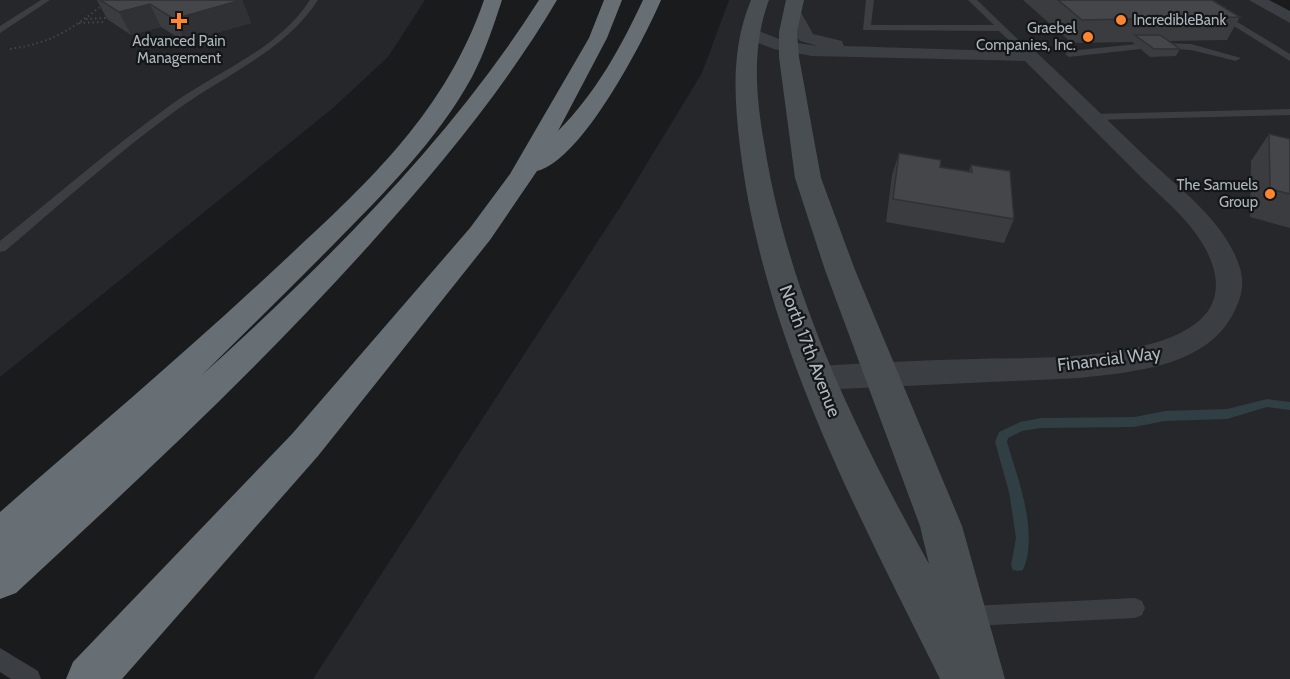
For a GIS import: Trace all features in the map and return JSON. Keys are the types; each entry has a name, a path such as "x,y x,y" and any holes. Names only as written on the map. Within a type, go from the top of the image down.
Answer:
{"highway":[{"path":"0,538 233,327 379,184 424,130 456,83 480,39 494,0"},
{"path":"0,578 176,420 348,253 485,96 548,0"},
{"path":"90,679 232,526 366,375 445,279 522,176 598,38 613,0"},
{"path":"522,176 561,144 586,114 623,59 652,0"}],"main road":[{"name":"North 17th Avenue","path":"760,0 749,32 745,80 754,166 784,281 818,378 870,494 966,679"},
{"path":"794,5 788,48 795,113 809,183 941,526 981,679"}],"street":[{"path":"1257,0 1285,12"},
{"path":"794,5 808,38 880,52"},
{"path":"749,32 769,43 788,48 963,57 1030,56"},
{"name":"Financial Way","path":"818,378 1085,366 1137,360 1187,344 1217,321 1226,304 1229,287 1225,261 1216,243 1196,218 1030,56"}],"lane":[{"path":"0,30 46,0"},
{"path":"0,248 173,108 287,32 305,15 314,0"},
{"path":"870,0 866,28 1000,28"},
{"path":"972,0 1030,56"},
{"path":"1196,0 1290,58"},
{"path":"1214,59 1166,49 1191,47 1236,58"},
{"path":"1069,54 1141,49 1111,57"},
{"path":"1092,117 1290,112"},
{"path":"966,617 1135,608"},
{"path":"0,659 30,679"}],"path":[{"path":"5,49 53,41 108,0"},
{"path":"85,19 106,18"},
{"path":"79,23 105,22"}],"shaded area":[{"path":"0,0 425,0 388,57 333,108 0,377"},
{"path":"729,0 1257,0 1290,18 1290,679 313,679 626,198 702,73"}],"building":[{"path":"100,0 241,0 174,19 150,4 119,12"},
{"path":"1058,0 1212,0 1240,17 1082,20"},
{"path":"1135,35 1160,35 1180,49 1154,49"},
{"path":"1269,134 1290,139 1290,194 1270,189"},
{"path":"899,153 941,160 940,167 972,172 971,165 1010,171 1014,219 893,199"}],"waterway":[{"path":"1018,565 1023,538 1015,492 1001,442 1003,435 1020,427 1041,423 1134,422 1165,416 1227,414 1267,403 1290,406"}],"place":[{"name":"IncredibleBank","path":"1121,20"},
{"name":"Advanced Pain Management","path":"179,21"},
{"name":"Graebel Companies, Inc.","path":"1088,37"},
{"name":"The Samuels Group","path":"1270,194"}]}
